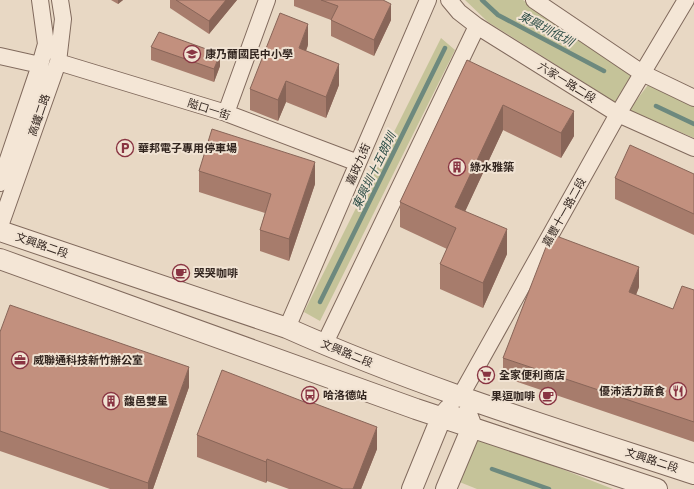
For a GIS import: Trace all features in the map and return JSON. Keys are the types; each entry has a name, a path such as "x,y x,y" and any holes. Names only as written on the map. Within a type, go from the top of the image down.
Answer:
{"street":[{"name":"高鐵二路","path":"0,183 46,44 40,0"},
{"name":"高鐵二路","path":"0,226 58,62 63,18 60,0"},
{"path":"226,113 266,0"},
{"name":"嘉政九街","path":"287,328 428,0"},
{"name":"六家一路二段","path":"449,0 459,12 477,26 618,114 694,148"},
{"path":"534,0 642,74 694,98"},
{"name":"嘉豐十一路二段","path":"460,397 618,114 686,0"},
{"path":"324,344 477,26"},
{"path":"0,56 40,65"},
{"name":"隘口一街","path":"58,62 226,113 358,163"},
{"name":"文興路二段","path":"0,231 287,328 460,397 694,474"},
{"path":"0,259 441,418 657,489"},
{"path":"412,489 441,418 460,397 472,427 446,489"}],"shaded area":[{"path":"465,0 523,0 631,76 615,102 488,22"},
{"path":"441,38 455,50 320,321 304,312"},
{"path":"648,85 694,107 694,138 629,110"},
{"path":"475,435 613,489 477,489 457,481"}],"building":[{"path":"176,0 226,0 209,21"},
{"path":"321,0 383,0 391,4 374,40 331,20 338,6"},
{"path":"280,13 308,24 299,48 339,64 326,97 286,81 278,100 250,89"},
{"path":"159,32 220,54 214,69 151,47"},
{"path":"467,60 574,111 561,133 503,105 455,207 507,229 483,283 440,264 456,228 400,202"},
{"path":"212,129 315,162 289,239 260,230 271,194 199,171"},
{"path":"630,145 694,174 694,214 615,178"},
{"path":"551,234 639,267 629,292 673,309 682,286 694,290 694,422 503,358"},
{"path":"10,305 189,367 148,483 0,431 0,332"},
{"path":"222,370 307,403 308,401 377,427 353,489 343,489 267,459 266,462 197,435"}],"waterway":[{"name":"東興圳低圳","path":"482,0 498,15 604,71"},
{"name":"東興圳十五朗圳","path":"320,302 445,48"},
{"name":"東興圳低圳","path":"656,106 694,124"},
{"name":"東興圳十五朗圳","path":"492,469 549,489"}],"place":[{"name":"康乃薾國民中小學","path":"192,54"},
{"name":"華邦電子專用停車場","path":"125,148"},
{"name":"綠水雅築","path":"457,167"},
{"name":"哭哭咖啡","path":"181,273"},
{"name":"威聯通科技新竹辦公室","path":"20,360"},
{"name":"全家便利商店","path":"486,375"},
{"name":"優沛活力蔬食","path":"678,391"},
{"name":"哈洛德站","path":"310,395"},
{"name":"果逗咖啡","path":"548,396"},
{"name":"馥邑雙星","path":"111,401"}]}
